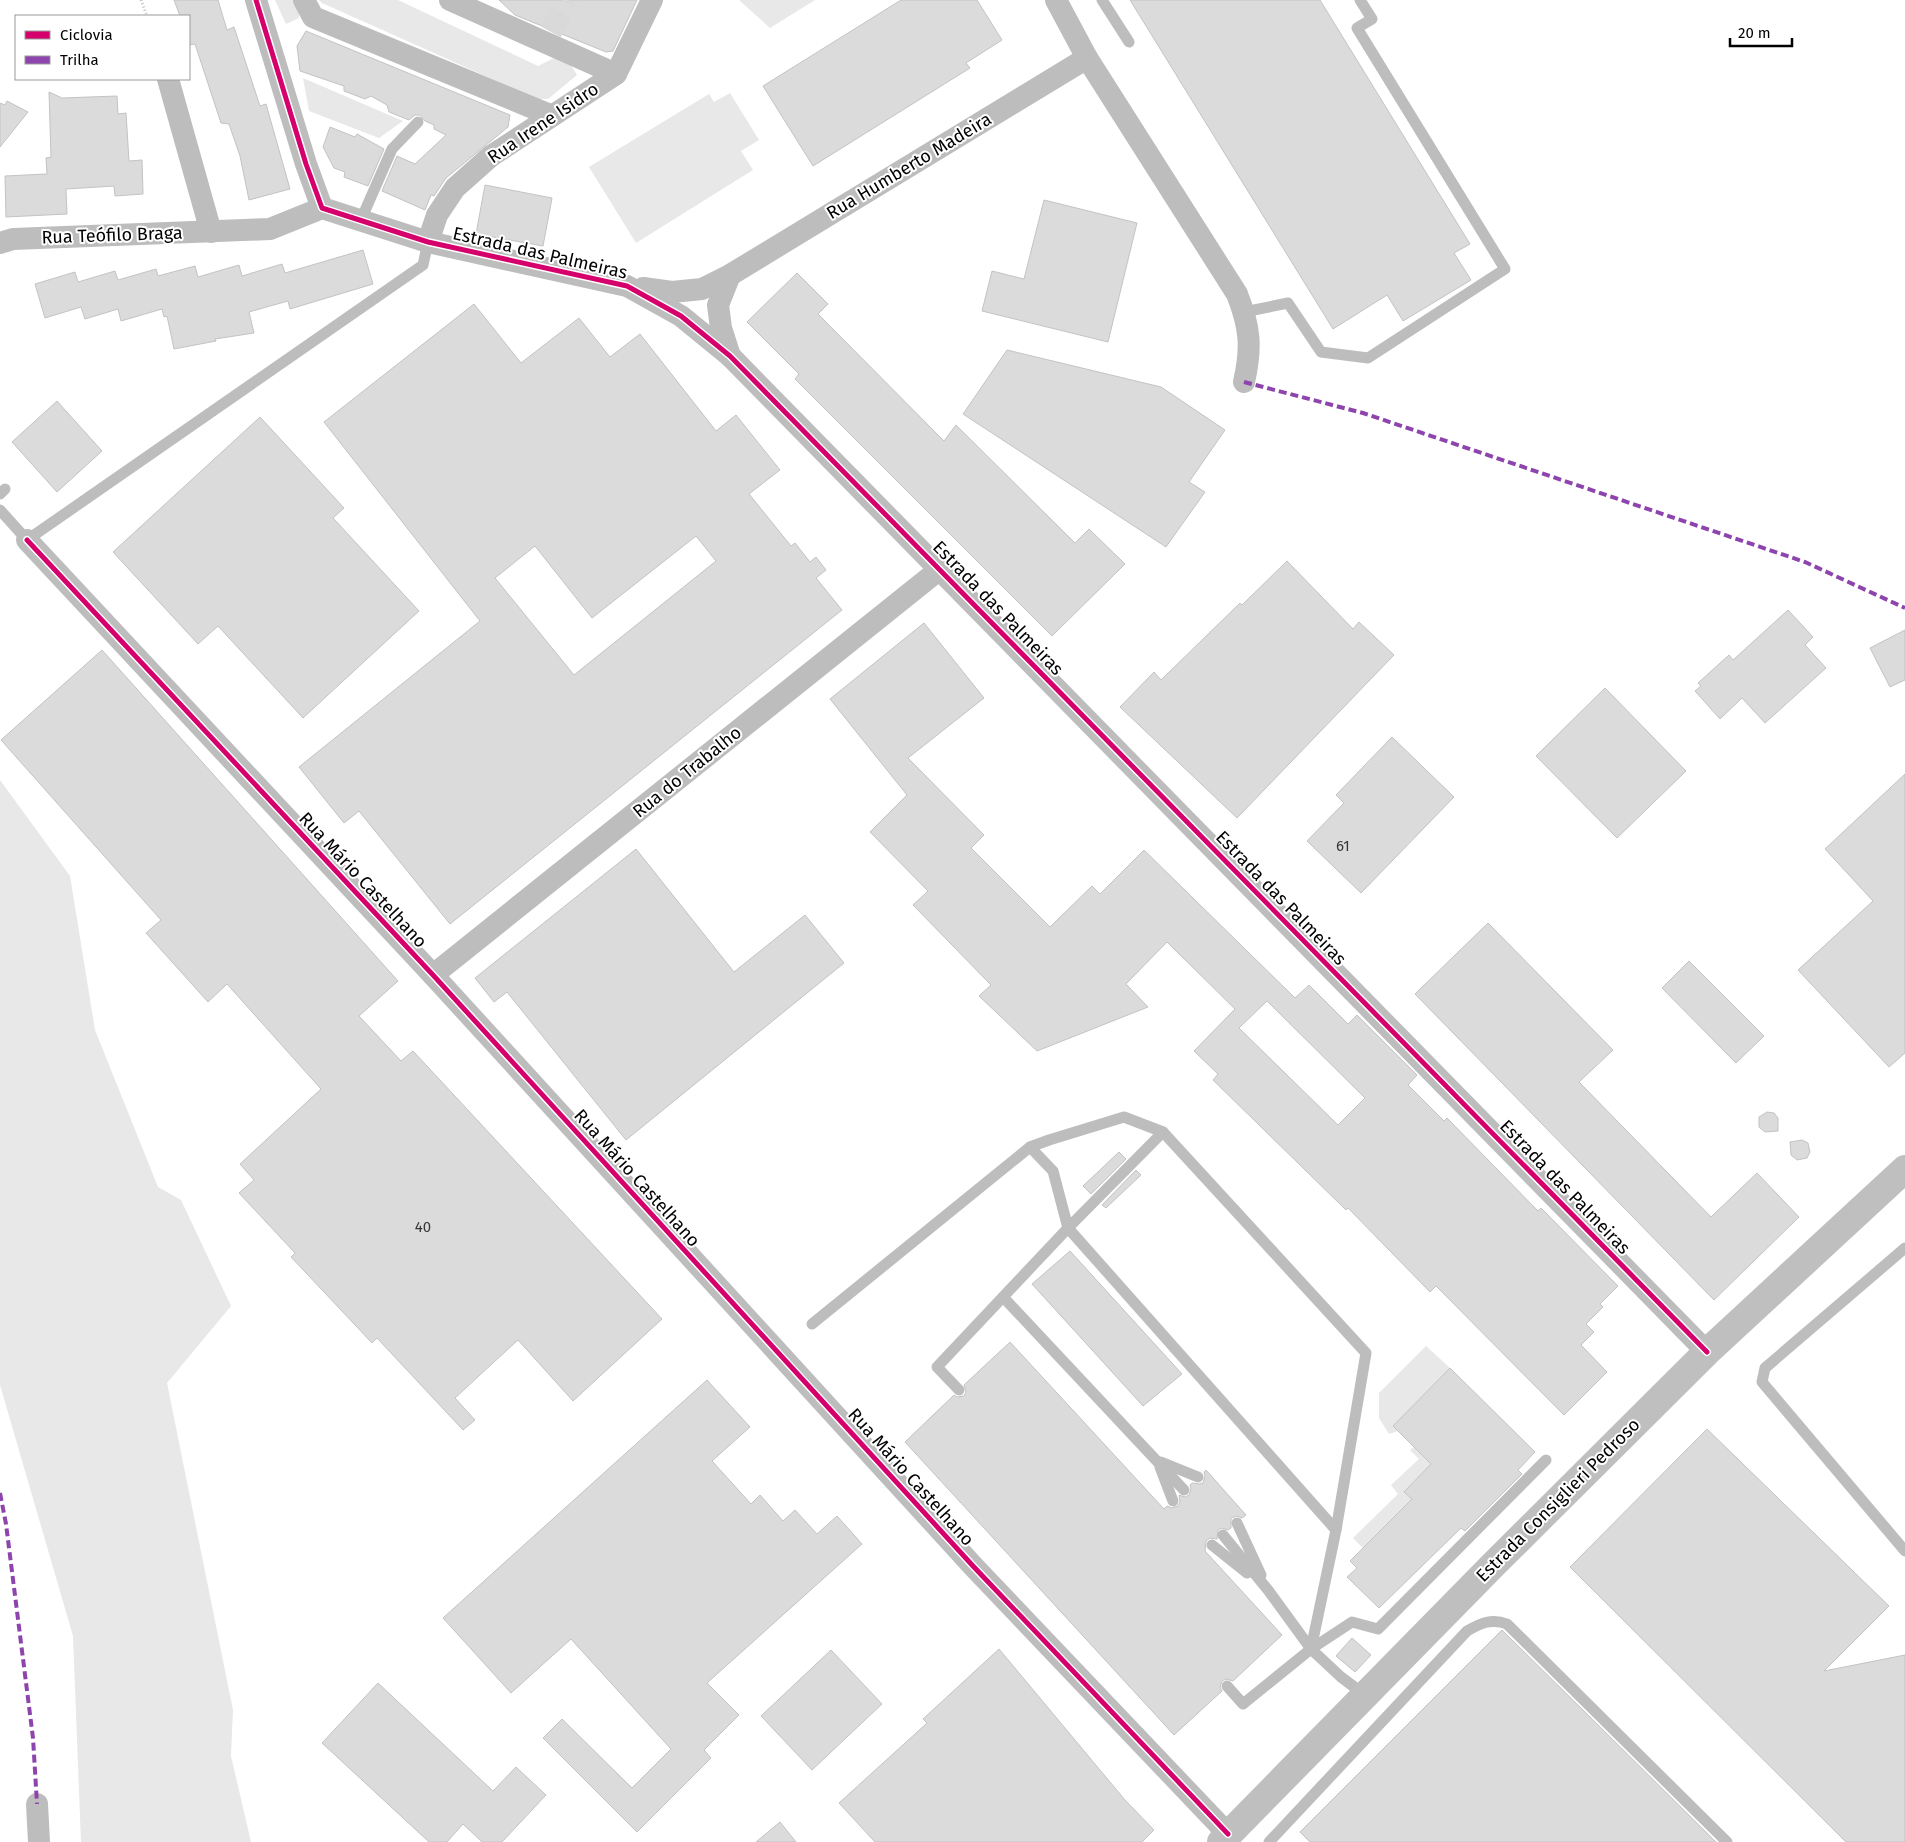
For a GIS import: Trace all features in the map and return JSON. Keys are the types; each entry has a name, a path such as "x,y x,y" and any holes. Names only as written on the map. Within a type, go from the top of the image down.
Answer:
{"main road":[{"name":"Estrada Consiglieri Pedroso","path":"1225,1838 1707,1352 1905,1169"}],"street":[{"path":"256,0 306,164 322,208"},
{"path":"304,0 313,17 550,115"},
{"path":"450,0 477,5 548,37 616,74"},
{"name":"Rua Irene Isidro","path":"428,242 437,215 455,188 491,156 550,115 616,74 652,0"},
{"path":"1056,0 1088,58 1237,294 1244,312 1250,356 1244,382"},
{"name":"Rua Humberto Madeira","path":"627,286 672,292 702,289 730,275 1088,58"},
{"name":"Rua Teófilo Braga","path":"168,80 211,232"},
{"name":"Estrada das Palmeiras","path":"322,208 360,222 428,242 627,286 681,316 730,356 1707,1352"},
{"name":"Rua Teófilo Braga","path":"4,238 270,229 322,208"},
{"path":"730,275 718,305 720,328 730,356"},
{"name":"Rua Mário Castelhano","path":"27,540 433,975 973,1566 1225,1838"},
{"name":"Rua do Trabalho","path":"433,975 940,569"},
{"path":"37,1804 40,1842"}],"lane":[{"path":"1102,0 1130,42"},
{"path":"1244,312 1288,302 1321,352 1368,358 1505,270 1357,28 1372,19 1360,0"},
{"path":"360,222 392,149 418,122"},
{"path":"0,510 27,540 423,265 428,242"},
{"path":"812,1324 1030,1148 1049,1140 1124,1117 1164,1132 1366,1353 1336,1530 1311,1649"},
{"path":"959,1390 937,1367 1068,1228 1164,1132"},
{"path":"1030,1148 1053,1171 1068,1228 1336,1530"},
{"path":"1905,1248 1765,1368 1762,1382 1905,1551"},
{"path":"1004,1298 1184,1490"},
{"path":"1157,1460 1198,1477"},
{"path":"1157,1460 1173,1500"},
{"path":"1227,1686 1243,1704 1311,1649 1352,1622 1378,1629 1546,1460"},
{"path":"1236,1523 1268,1590"},
{"path":"1223,1535 1268,1590 1311,1649 1341,1677 1365,1695"},
{"path":"1212,1545 1268,1590"},
{"path":"1268,1842 1468,1631 1480,1624 1497,1620 1507,1624 1727,1842"}],"path":[{"path":"141,0 147,15"}],"shaded area":[{"path":"275,0 299,0 299,18 286,24"},
{"path":"319,0 398,0 538,66 554,58 571,65 577,75 548,99 537,99"},
{"path":"739,0 815,0 770,28"},
{"path":"303,78 403,121 379,138 309,111"},
{"path":"730,93 759,140 741,151 753,170 636,243 589,167 709,94 714,102"},
{"path":"0,780 70,876 95,1030 158,1187 181,1200 231,1306 167,1383 233,1710 231,1756 251,1842 81,1842 73,1636 0,1385"},
{"path":"1426,1346 1450,1368 1393,1426 1398,1431 1389,1434 1379,1418 1379,1393"},
{"path":"1414,1447 1431,1464 1405,1492 1412,1499 1363,1548 1353,1538 1398,1494 1391,1485 1419,1459 1410,1450"}],"building":[{"path":"174,0 218,0 227,30 234,27 260,106 266,104 290,189 249,200 240,156 229,124 221,123 195,44 190,45 190,15 180,15"},
{"path":"499,0 637,0 613,51 606,52 515,15"},
{"path":"901,0 977,0 1002,40 966,63 970,68 813,166 763,86"},
{"path":"1130,0 1320,0 1470,244 1454,253 1471,280 1403,321 1387,295 1333,329"},
{"path":"306,31 510,115 508,127 446,178 434,196 431,195 425,210 382,191 397,156 415,164 446,135 434,129 434,125 425,121 420,115 415,115 409,120 389,112 387,105 371,96 365,99 344,91 344,86 300,71 297,46"},
{"path":"49,92 62,98 117,96 118,114 126,113 129,161 142,160 143,194 115,196 114,186 66,189 67,214 6,217 5,176 47,174 46,158 51,157"},
{"path":"7,101 28,112 0,147 0,103 5,105"},
{"path":"330,127 355,137 357,134 384,149 368,186 344,177 345,172 334,168 323,147"},
{"path":"485,185 552,198 543,246 476,234"},
{"path":"1044,200 1137,223 1108,342 982,311 992,271 1024,279"},
{"path":"363,250 373,284 290,309 288,301 249,312 254,333 215,339 216,341 174,349 167,316 164,317 162,309 121,321 118,309 85,319 81,307 45,318 35,284 75,272 78,282 115,271 118,280 156,269 158,276 195,266 198,277 239,265 242,276 282,264 285,273"},
{"path":"797,273 828,304 818,314 944,441 956,425 1075,543 1089,529 1125,564 1052,636 795,379 799,374 747,322"},
{"path":"474,304 521,363 579,318 610,357 640,334 716,431 736,415 780,470 749,494 791,546 795,543 810,562 816,557 826,570 816,578 842,610 450,924 359,811 344,823 299,767 480,621 324,422","holes":["696,536 716,561 574,675 495,578 535,546 592,618"]},
{"path":"1007,350 1161,387 1225,430 1189,482 1205,492 1166,547 963,414"},
{"path":"57,401 102,451 57,492 12,442"},
{"path":"260,417 344,508 333,518 419,611 303,718 218,626 198,644 113,552"},
{"path":"1287,561 1353,629 1359,622 1394,655 1237,818 1120,707 1154,672 1161,680 1240,603 1242,605"},
{"path":"1788,610 1813,637 1805,645 1826,668 1765,723 1742,698 1720,719 1695,691 1701,686 1698,683 1729,655 1733,660"},
{"path":"924,623 984,698 908,758 984,835 971,848 1050,927 1092,886 1100,894 1144,850 1295,998 1309,985 1348,1024 1357,1015 1417,1075 1408,1085 1444,1121 1447,1118 1538,1211 1541,1208 1618,1286 1600,1304 1603,1307 1586,1324 1594,1332 1581,1345 1607,1372 1564,1415 1436,1286 1430,1292 1348,1208 1346,1210 1213,1080 1218,1074 1194,1051 1235,1009 1167,942 1126,984 1148,1007 1037,1051 979,996 991,985 913,905 928,891 870,832 907,795 830,699","holes":["1267,1001 1365,1098 1338,1125 1239,1028"]},
{"path":"1905,630 1905,680 1890,687 1870,648"},
{"path":"102,650 398,981 359,1016 401,1061 413,1051 662,1319 573,1401 518,1340 455,1398 475,1420 463,1430 377,1338 372,1343 291,1257 295,1253 239,1193 254,1180 240,1164 321,1089 227,984 208,1002 146,933 161,920 1,740"},
{"path":"1605,688 1686,771 1617,838 1536,756"},
{"path":"1392,737 1454,797 1361,893 1307,841 1344,803 1336,795"},
{"path":"1905,774 1905,1053 1889,1067 1798,970 1873,901 1825,849"},
{"path":"636,849 734,972 805,915 844,963 626,1140 507,992 494,1002 475,978"},
{"path":"1488,923 1613,1050 1579,1082 1711,1217 1757,1173 1799,1217 1714,1300 1415,994"},
{"path":"1689,961 1764,1036 1736,1063 1662,988"},
{"path":"1767,1112 1774,1113 1778,1118 1778,1131 1765,1132 1759,1127 1759,1117"},
{"path":"1802,1140 1808,1143 1810,1152 1807,1158 1797,1160 1791,1155 1790,1142"},
{"path":"1119,1152 1126,1159 1091,1194 1083,1186"},
{"path":"1136,1170 1141,1175 1106,1208 1102,1205"},
{"path":"1070,1251 1182,1374 1143,1406 1032,1284"},
{"path":"1010,1342 1164,1509 1167,1506 1172,1508 1178,1506 1180,1502 1179,1495 1185,1497 1189,1495 1192,1483 1203,1483 1206,1470 1246,1515 1242,1518 1237,1516 1231,1518 1231,1528 1228,1530 1222,1528 1218,1530 1217,1539 1210,1538 1206,1541 1205,1551 1282,1635 1233,1681 1226,1679 1222,1681 1220,1687 1222,1691 1174,1735 905,1442 954,1395 957,1397 964,1396 966,1392 964,1385"},
{"path":"1450,1368 1535,1452 1518,1470 1522,1474 1465,1531 1461,1528 1379,1608 1347,1577 1357,1568 1350,1561 1412,1499 1404,1492 1431,1464 1393,1426"},
{"path":"707,1380 750,1427 712,1461 751,1504 760,1495 783,1521 795,1510 817,1534 837,1516 862,1544 707,1683 739,1715 704,1750 711,1758 637,1832 543,1738 562,1719 632,1788 671,1749 571,1639 511,1693 443,1618"},
{"path":"1707,1429 1889,1606 1824,1671 1905,1655 1905,1842 1846,1842 1570,1567"},
{"path":"1502,1630 1716,1842 1310,1842 1300,1832"},
{"path":"1352,1638 1371,1655 1355,1672 1336,1656"},
{"path":"999,1649 1125,1800 1154,1830 1142,1842 875,1842 839,1803 927,1723 923,1719"},
{"path":"831,1650 882,1704 812,1770 761,1716"},
{"path":"378,1683 493,1791 516,1767 546,1795 502,1842 482,1842 463,1824 447,1842 429,1842 322,1743"},
{"path":"780,1822 796,1842 756,1842"}],"tunnel":[{"path":"551,32 568,0"}],"marked path":[{"path":"1244,382 1363,413 1805,562 1905,608"},
{"path":"0,1493 6,1524 33,1738 37,1804"}],"cycle path":[{"path":"256,0 306,164 322,208 428,242 627,286 681,316 730,356 1707,1352"},
{"path":"27,540 433,975 973,1566 1228,1834"}]}
